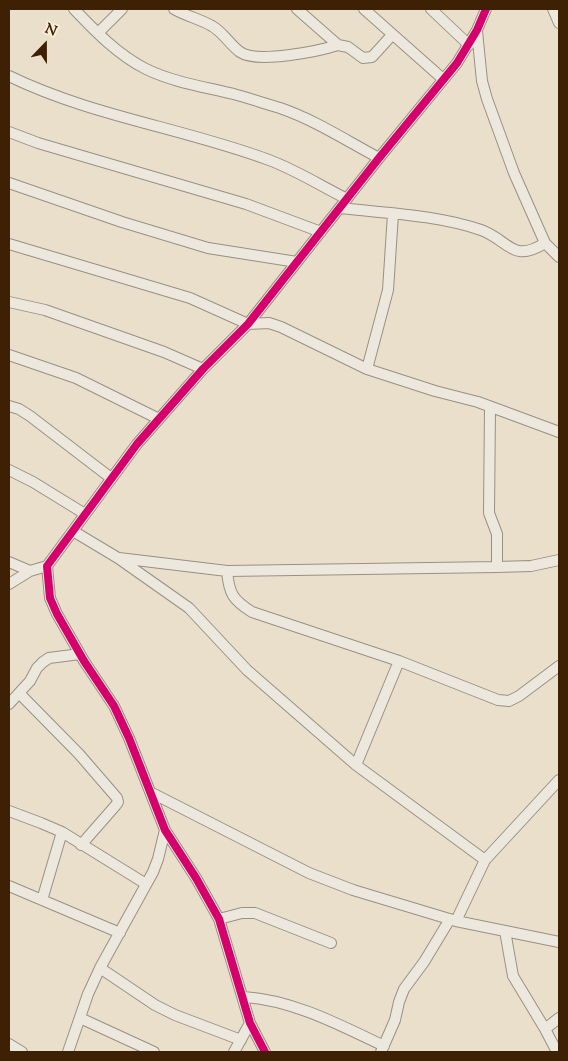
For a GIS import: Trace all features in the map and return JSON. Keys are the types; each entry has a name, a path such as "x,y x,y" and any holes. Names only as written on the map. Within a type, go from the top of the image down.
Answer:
{"street":[{"path":"74,9 118,51 147,70 188,84 237,95 297,114 378,158"},
{"path":"98,33 122,9"},
{"path":"174,9 218,29 231,44 247,56 278,56 308,53 338,45 348,47 363,58 368,58 392,35"},
{"path":"297,9 338,45"},
{"path":"364,9 443,79"},
{"path":"431,9 469,45"},
{"path":"9,584 30,571 47,566 111,478 159,419 203,369 248,324 378,158 457,63 469,45 486,9"},
{"path":"553,9 559,23"},
{"path":"477,30 482,81 514,173 545,243 559,257"},
{"path":"9,76 58,98 271,160 347,199"},
{"path":"9,132 38,143 246,204 321,232"},
{"path":"9,183 122,222 208,248 297,262"},
{"path":"340,208 434,219 480,230 491,234 515,251 534,251 545,243"},
{"path":"367,369 388,290 393,214"},
{"path":"9,244 190,298 248,324 269,323 290,330 367,369 490,407 559,432"},
{"path":"9,302 45,310 164,352 203,369"},
{"path":"9,355 76,378 159,419"},
{"path":"9,406 30,416 111,478"},
{"path":"490,407 489,512 498,534 497,567"},
{"path":"9,470 85,514"},
{"path":"73,531 118,558 189,608 247,670 356,765 485,860"},
{"path":"118,558 227,572 531,566 559,560"},
{"path":"9,562 30,571"},
{"path":"47,566 50,598 80,654 114,706 152,793 165,830 219,918 244,997 250,1023 265,1052"},
{"path":"227,572 228,586 236,602 252,612 398,661 498,700 509,701 519,696 559,666"},
{"path":"9,704 30,681 36,668 43,662 49,658 80,654"},
{"path":"356,765 398,661"},
{"path":"19,693 79,754 117,798 118,802 116,805 81,845"},
{"path":"244,997 276,1001 295,1008 340,1025 382,1049 395,1020 398,1002 404,989 453,920 485,860 559,780"},
{"path":"152,793 309,873 352,890 453,920 559,942"},
{"path":"9,811 41,822 62,832 146,884"},
{"path":"68,1052 88,994 100,968 158,859 165,830"},
{"path":"42,900 62,832"},
{"path":"9,886 120,933"},
{"path":"219,918 242,913 255,913 331,942"},
{"path":"505,931 513,976 545,1028 557,1052"},
{"path":"100,968 161,1008 189,1021 241,1040"},
{"path":"80,1018 154,1052"},
{"path":"545,1028 559,1018"},
{"path":"234,1052 250,1023"},
{"path":"9,1044 22,1052"}],"cycle path":[{"path":"265,1052 250,1023 219,919 196,878 165,830 129,738 114,706 84,661 57,614 50,598 47,566 137,444 203,369 248,324 379,158 457,63 477,30 486,9"}]}
